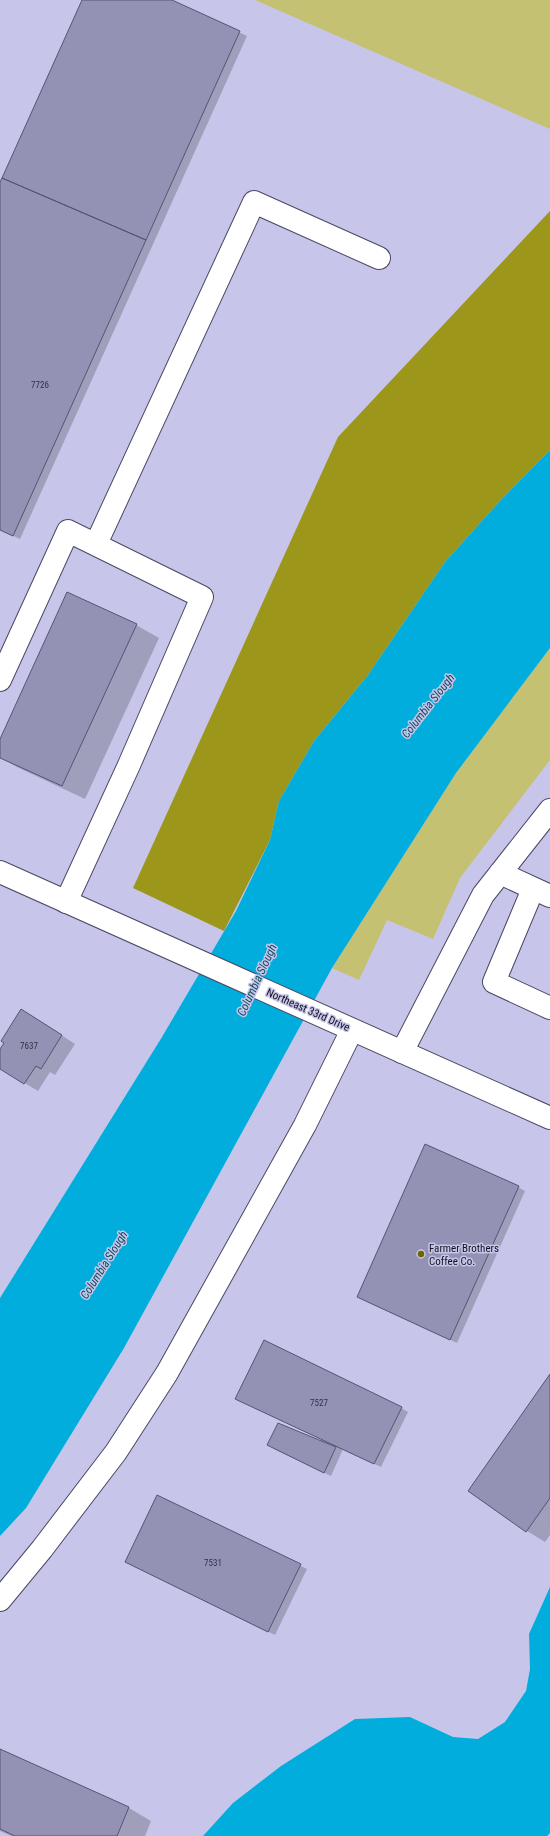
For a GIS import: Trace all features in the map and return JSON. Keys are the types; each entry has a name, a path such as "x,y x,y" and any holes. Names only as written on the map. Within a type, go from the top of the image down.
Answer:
{"main road":[{"path":"96,544 254,202 379,258"},
{"path":"0,680 68,531 202,597 130,765 66,902"},
{"path":"402,1052 483,895 550,810"},
{"name":"Northeast 33rd Drive","path":"0,872 550,1118"},
{"path":"500,873 542,892 494,982 550,1008"},
{"path":"0,1600 42,1549 116,1452 167,1373 305,1125 342,1025"}],"shaded area":[{"path":"255,0 550,0 550,129"},
{"path":"550,211 550,450 499,502 445,562 368,675 314,741 279,801 270,840 224,931 133,888 338,437"},
{"path":"550,648 550,760 460,878 433,939 387,920 359,980 332,968 456,773"}],"water":[{"name":"Columbia Slough","path":"550,450 550,648 456,773 332,968 124,1348 26,1508 0,1536 0,1298 162,1037 236,911 270,840 279,801 314,741 368,675 445,562 499,502"},
{"path":"550,1587 550,1833 547,1836 203,1836 233,1803 281,1766 355,1719 410,1717 453,1737 478,1739 505,1722 526,1691 530,1669 529,1634"}],"building":[{"path":"82,0 172,0 240,31 146,240 2,178"},
{"path":"2,178 146,240 13,536 0,530 0,182"},
{"path":"67,592 137,624 62,786 0,758 0,739"},
{"path":"21,1009 62,1035 41,1069 36,1066 24,1084 0,1069 0,1049 4,1043 1,1041"},
{"path":"425,1144 519,1186 450,1340 357,1297"},
{"path":"264,1340 402,1407 374,1464 235,1399"},
{"path":"550,1374 550,1498 526,1532 468,1491"},
{"path":"278,1423 336,1447 324,1473 267,1445"},
{"path":"157,1495 301,1564 268,1632 125,1562"},
{"path":"0,1749 129,1807 117,1836 15,1836 0,1829"}],"place":[{"name":"Farmer Brothers Coffee Co.","path":"421,1254"}]}
